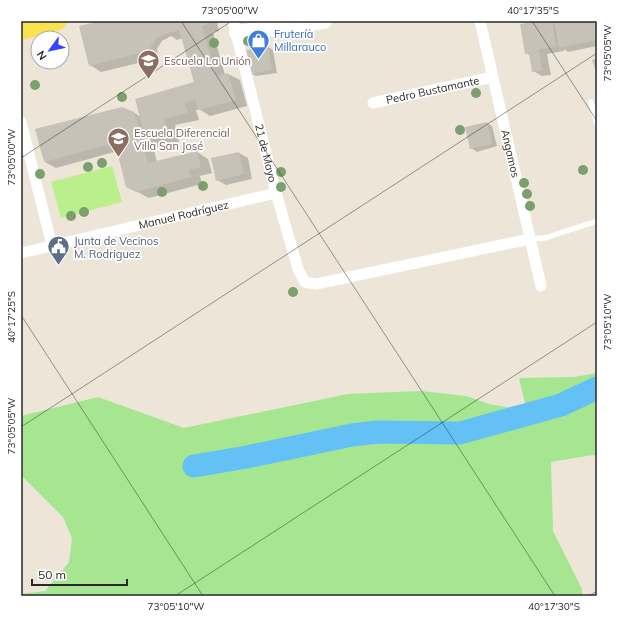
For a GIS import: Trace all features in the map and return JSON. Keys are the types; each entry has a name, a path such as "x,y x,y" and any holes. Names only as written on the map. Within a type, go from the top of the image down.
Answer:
{"main road":[{"path":"21,31 58,21"}],"street":[{"path":"235,27 324,21"},
{"name":"Angamos","path":"480,21 541,286"},
{"name":"21 de Mayo","path":"235,27 276,193 298,269 305,282 316,284 530,239"},
{"name":"Pedro Bustamante","path":"373,103 493,77"},
{"path":"21,122 52,246"},
{"name":"Manuel Rodríguez","path":"21,254 276,193"}],"lane":[{"path":"591,102 597,124"},
{"path":"530,239 545,238 597,221"}],"green space":[{"path":"112,166 122,202 61,218 51,182"},
{"path":"597,373 597,456 593,455 551,462 553,531 582,589 582,596 21,596 21,594 45,591 69,562 72,538 63,517 21,475 21,416 98,397 184,428 348,394 420,391 466,396 489,404 527,411 519,378 574,377"}],"building":[{"path":"100,21 207,21 208,24 202,26 216,76 228,73 236,100 198,110 195,100 185,103 188,113 164,119 168,135 146,141 135,99 194,82 179,30 157,38 148,51 89,66 79,26"},
{"path":"552,21 556,47 539,49 542,70 532,72 529,53 525,54 520,24"},
{"path":"554,21 597,21 597,40 559,48"},
{"name":"Frutería Millarauco","path":"268,46 272,70 250,74 246,50"},
{"path":"597,58 597,74 592,60"},
{"path":"122,107 134,112 148,163 197,151 201,167 189,170 191,177 136,192 126,187 115,143 44,162 35,129"},
{"path":"487,122 492,144 470,149 465,127"},
{"path":"239,152 244,174 216,181 211,158"}],"waterway":[{"path":"194,466 247,457 352,435 378,432 460,433 561,405 597,388"}],"place":[{"name":"Frutería Millarauco","path":"259,60"},
{"name":"Escuela La Unión","path":"148,80"},
{"name":"Escuela Diferencial Villa San José","path":"119,158"},
{"name":"Junta de Vecinos M. Rodriguez","path":"59,266"}]}
